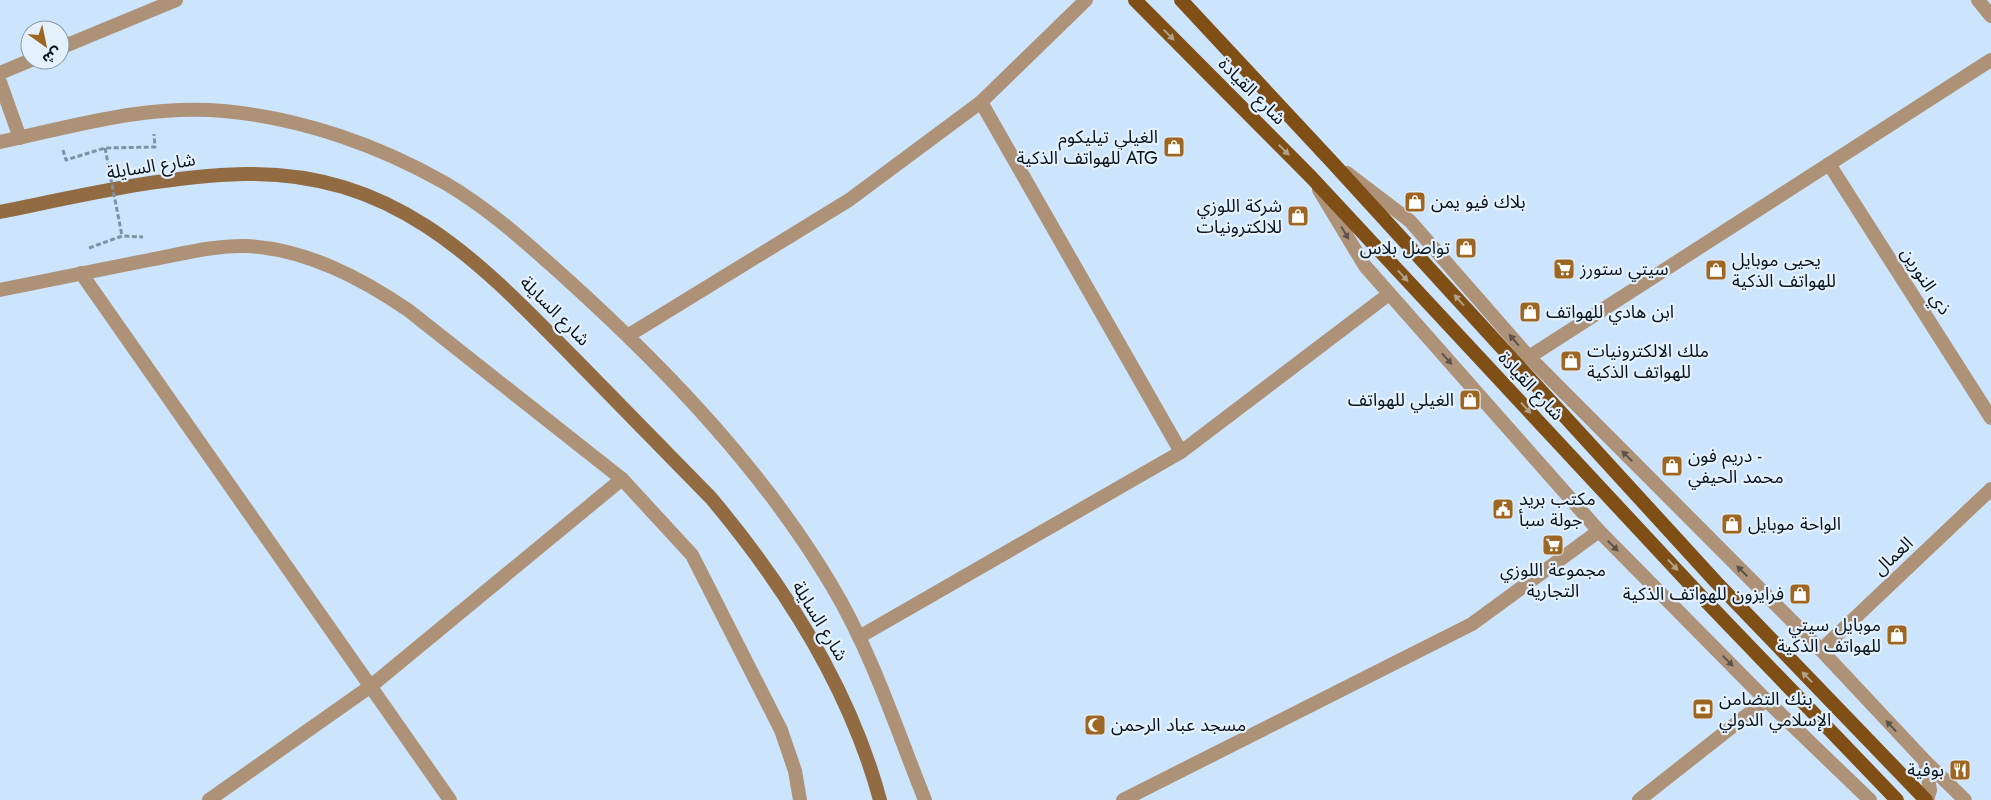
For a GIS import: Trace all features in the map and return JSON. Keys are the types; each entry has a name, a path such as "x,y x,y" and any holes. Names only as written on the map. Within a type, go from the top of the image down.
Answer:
{"main road":[{"name":"شارع القيادة","path":"1134,0 1310,177 1699,594 1897,800"},
{"name":"شارع القيادة","path":"1181,0 1332,162 1716,582 1926,800"},
{"name":"شارع السايلة","path":"0,212 122,188 208,176 281,176 326,183 357,192 389,205 448,240 506,289 711,498 740,533 804,628 832,678 856,730 880,800"}],"street":[{"path":"70,44 176,0"},
{"path":"629,335 849,200 981,102 1086,0"},
{"path":"1978,0 1991,16"},
{"path":"1529,357 1991,60"},
{"path":"0,73 20,65"},
{"path":"0,82 20,138"},
{"path":"981,102 1181,452"},
{"path":"0,142 99,119 182,110 223,111 265,116 358,142 429,174 488,211 527,242 629,335 721,435 800,536 832,587 859,637 925,800"},
{"path":"1332,162 1410,220 1529,357 1820,650 1925,761 1965,800"},
{"name":"ذي النورين","path":"1829,164 1991,418"},
{"path":"1310,177 1366,266 1388,294 1599,531 1766,700 1870,800"},
{"path":"0,290 210,248 248,246 289,253 318,262 346,272 378,290 408,310 622,479 692,555 781,730 795,771 800,800"},
{"path":"81,273 450,800"},
{"path":"859,637 1181,452 1388,294"},
{"path":"209,800 371,686 622,479"},
{"name":"العمال","path":"1820,650 1991,489"},
{"path":"1123,800 1472,624 1599,531"},
{"path":"1639,800 1766,700"},
{"path":"1925,761 1930,790 1926,800"}],"path":[{"path":"66,160 105,148 155,147"},
{"path":"105,148 122,236"}],"place":[{"name":"الغيلي تيليكوم للهواتف الذكية ATG","path":"1174,147"},
{"name":"بلاك فيو يمن","path":"1415,202"},
{"name":"شركة اللوزي للالكترونيات","path":"1298,216"},
{"name":"تواصل بلاس","path":"1466,248"},
{"name":"سيتي ستورز","path":"1564,269"},
{"name":"يحيى موبايل للهواتف الذكية","path":"1716,270"},
{"name":"ابن هادي للهواتف","path":"1530,312"},
{"name":"ملك الالكترونيات للهواتف الذكية","path":"1571,361"},
{"name":"الغيلي للهواتف","path":"1470,400"},
{"name":"دريم فون - محمد الحيفي","path":"1672,466"},
{"name":"مكتب بريد جولة سبأ","path":"1503,509"},
{"name":"الواحة موبايل","path":"1732,524"},
{"name":"مجموعة اللوزي التجارية","path":"1553,545"},
{"name":"فرايزون للهواتف الذكية","path":"1800,594"},
{"name":"موبايل سيتي للهواتف الذكية","path":"1897,635"},
{"name":"بنك التضامن الإسلامي الدولي","path":"1703,709"},
{"name":"مسجد عباد الرحمن","path":"1095,725"},
{"name":"بوفية","path":"1960,770"}]}
